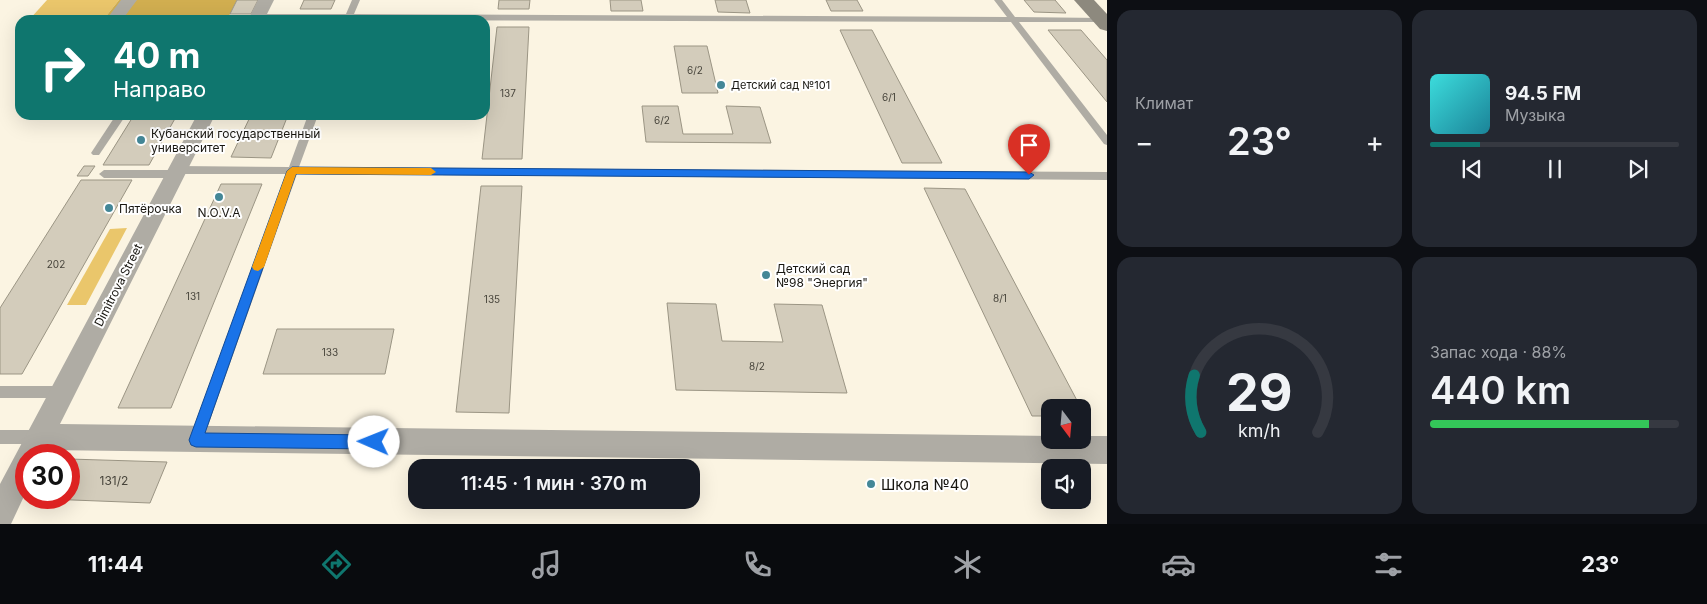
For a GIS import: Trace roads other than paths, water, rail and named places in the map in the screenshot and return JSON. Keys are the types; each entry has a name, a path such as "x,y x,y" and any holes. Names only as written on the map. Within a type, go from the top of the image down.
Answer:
{"main road":[{"path":"1083,0 1104,23"}],"street":[{"path":"118,15 129,0"},
{"path":"258,15 266,0"},
{"name":"Dimitrova Street","path":"36,444 203,120"},
{"path":"80,444 196,440 1107,450"},
{"path":"0,514 15,485"}],"lane":[{"path":"350,15 356,0"},
{"path":"998,0 1107,142"},
{"path":"490,18 1013,19 1104,23"},
{"path":"96,153 118,120"},
{"path":"196,440 311,120"},
{"path":"104,174 292,171 1107,176"},
{"path":"0,392 63,392"},
{"path":"0,437 27,444"}],"place":[{"name":"Детский сад №101","path":"721,85"},
{"name":"Кубанский государственный университет","path":"141,140"},
{"name":"N.O.V.A","path":"219,197"},
{"name":"Пятёрочка","path":"109,208"},
{"name":"Детский сад №98 \"Энергия\"","path":"766,275"},
{"name":"Школа №40","path":"871,484"}]}
